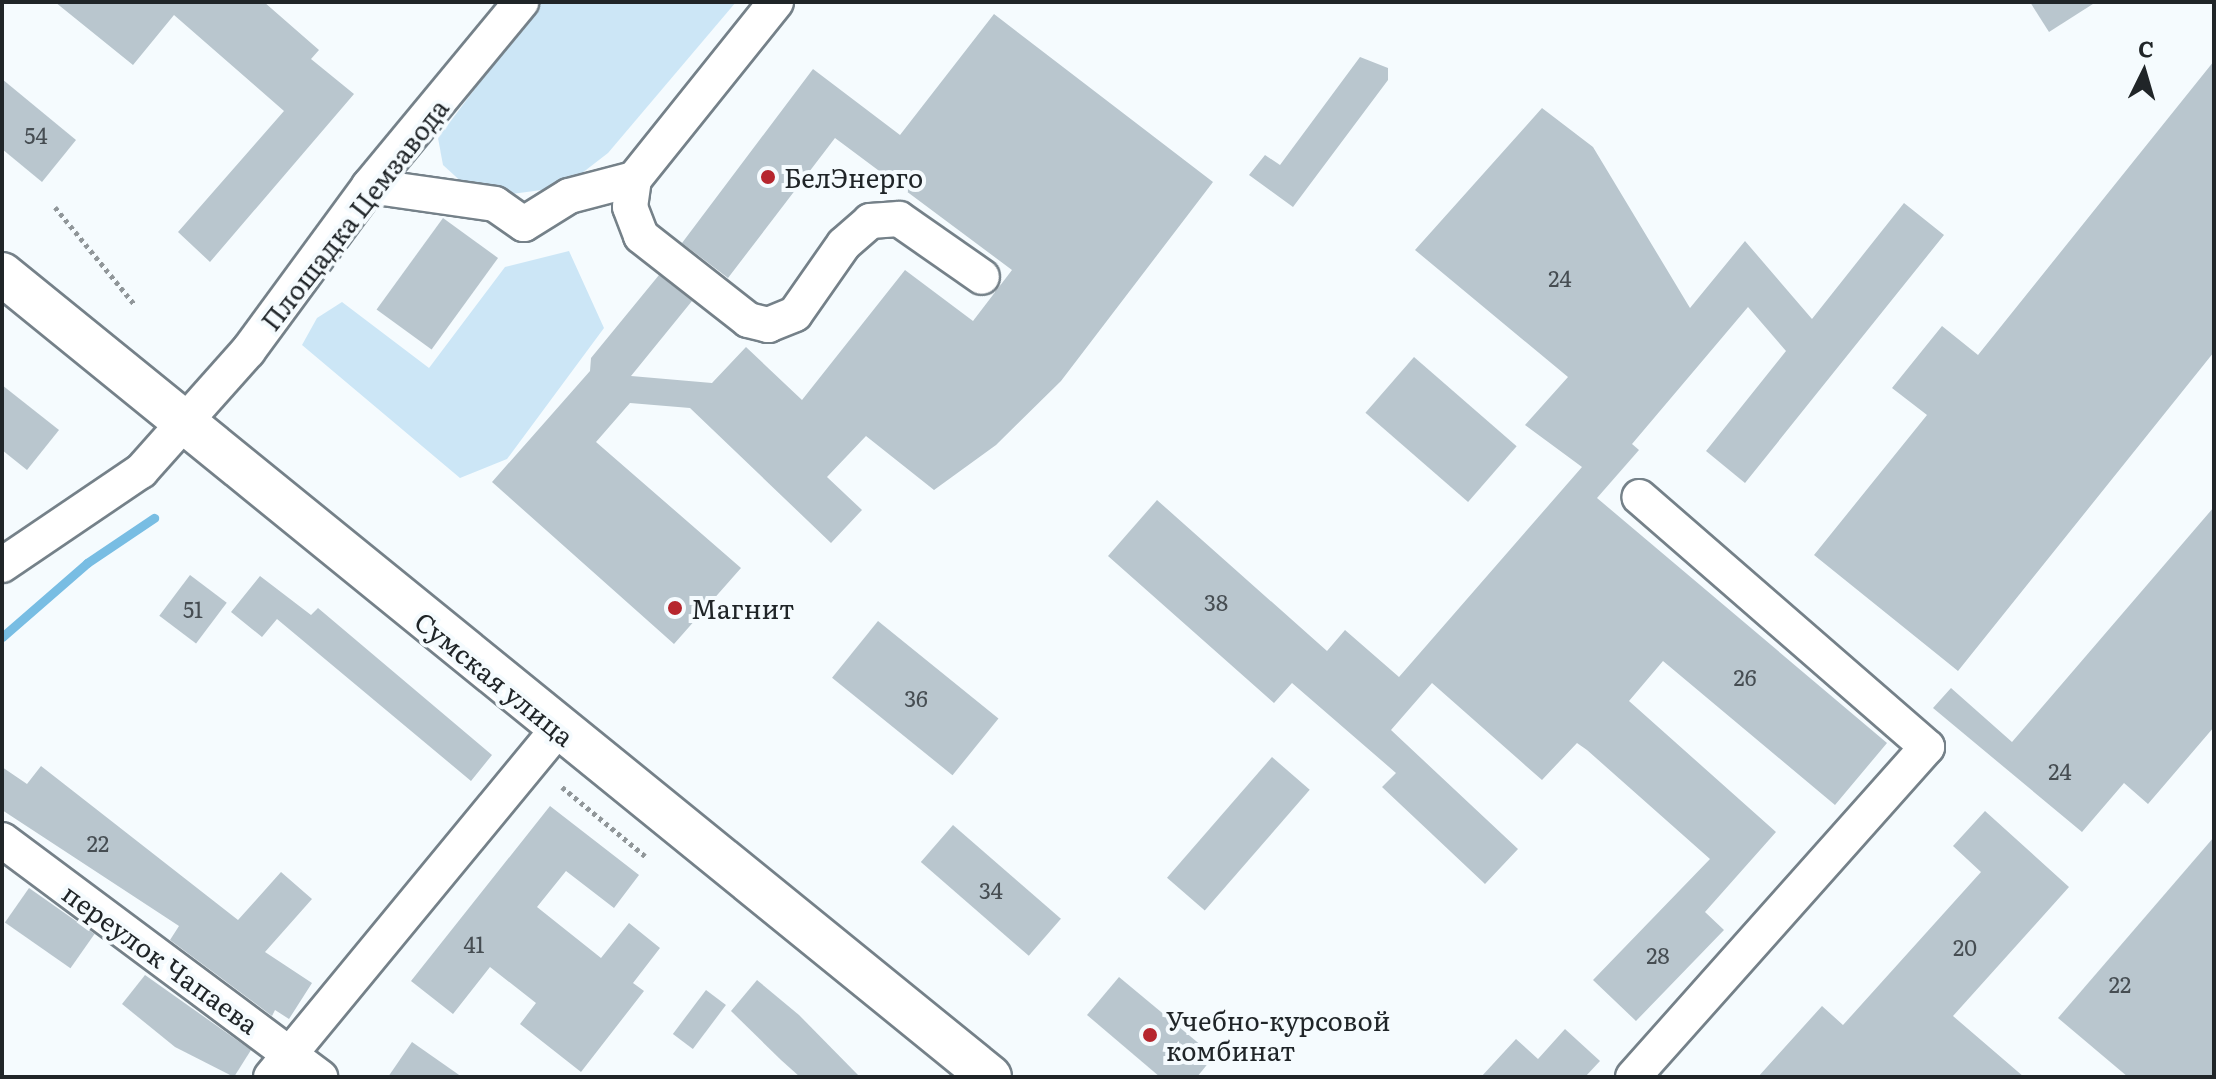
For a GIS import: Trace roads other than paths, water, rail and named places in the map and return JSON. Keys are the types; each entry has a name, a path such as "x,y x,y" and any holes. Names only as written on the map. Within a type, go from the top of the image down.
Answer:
{"main road":[{"name":"Сумская улица","path":"2,274 558,729 990,1077"}],"street":[{"name":"Площадка Цемзавода","path":"2,565 141,471 248,351 369,186 521,2"},
{"path":"776,2 634,179 630,207 641,236 748,320 768,325 795,314 844,244 870,221 899,219 982,277"},
{"path":"369,186 495,204 524,224 569,196 634,179"},
{"path":"1633,1077 1927,747 1639,497"},
{"path":"280,1065 558,729"},
{"name":"переулок Чапаева","path":"2,840 280,1065 320,1077"}],"waterway":[{"path":"2,637 87,563 154,518"}],"place":[{"name":"БелЭнерго","path":"768,177"},
{"name":"Магнит","path":"675,608"},
{"name":"Учебно-курсовой комбинат","path":"1150,1035"}]}
